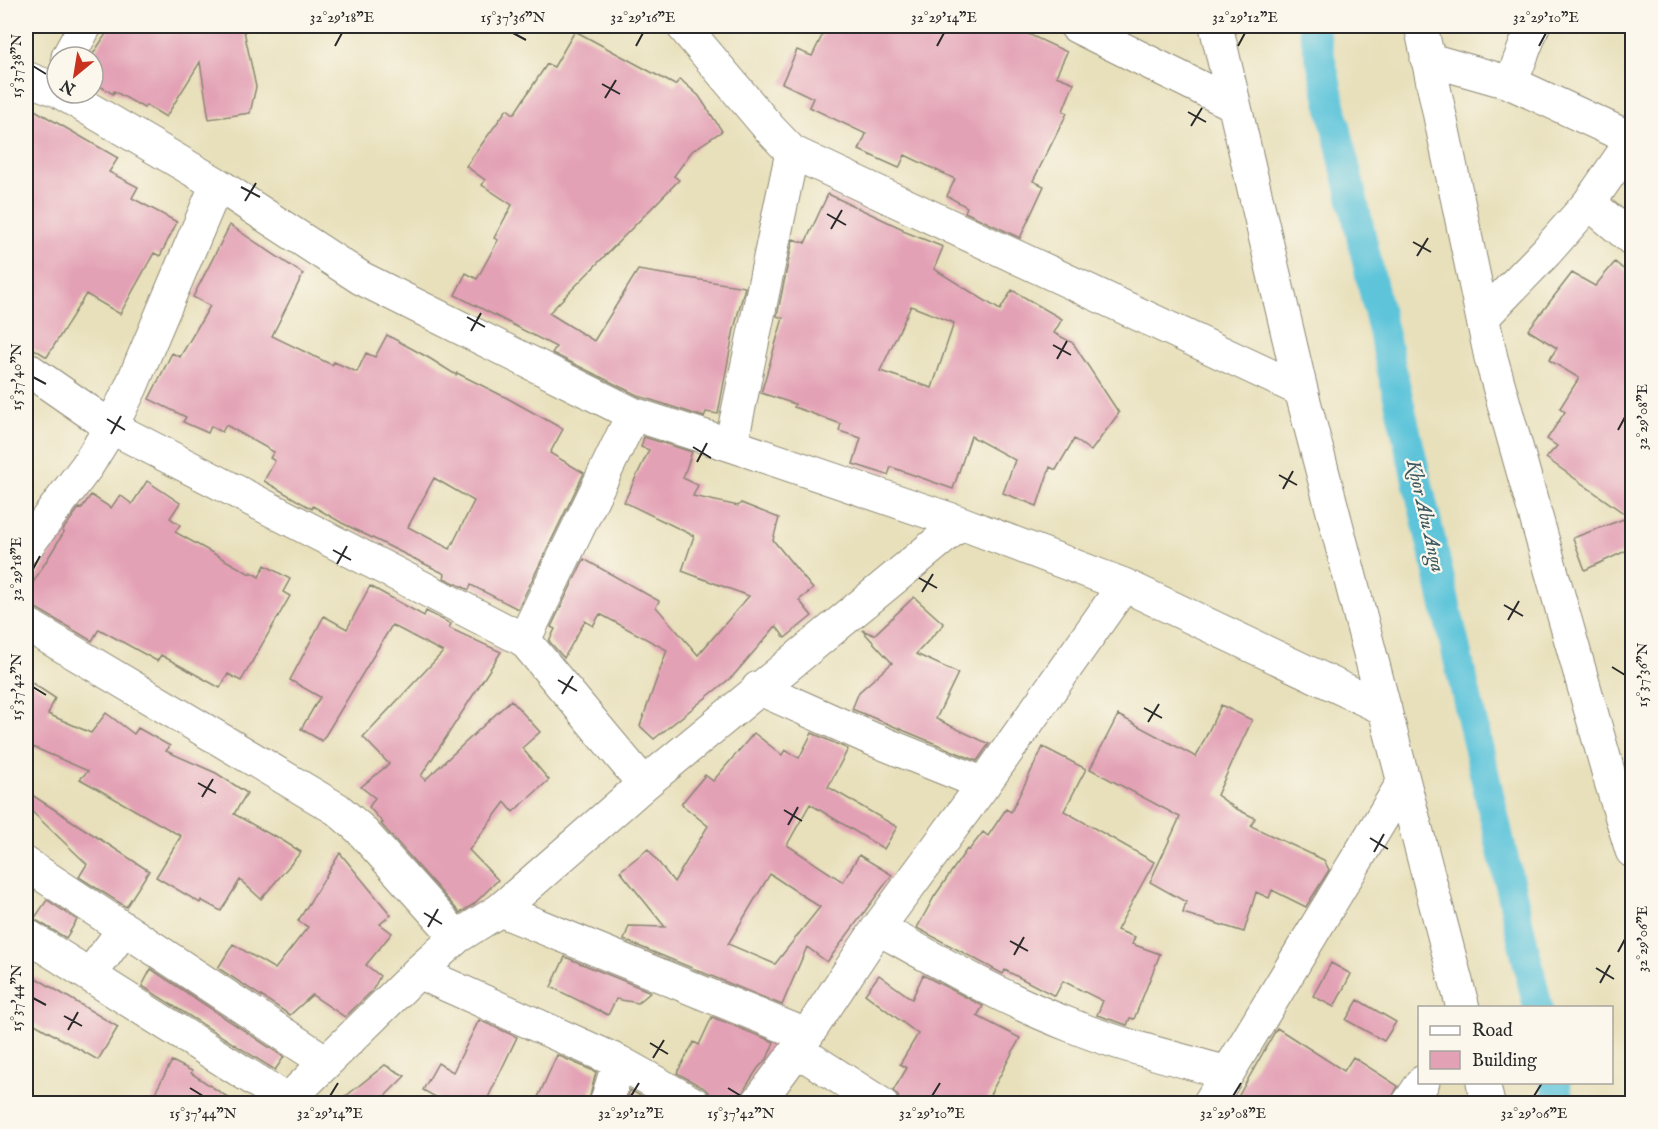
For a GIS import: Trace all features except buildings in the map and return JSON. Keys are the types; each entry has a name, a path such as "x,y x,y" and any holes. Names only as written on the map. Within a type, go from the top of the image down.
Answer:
{"street":[{"path":"75,45 85,26"},
{"path":"683,26 792,152 1301,390"},
{"path":"1076,26 1233,104"},
{"path":"1216,26 1301,390 1462,1006"},
{"path":"1421,26 1491,358 1622,782 1632,851"},
{"path":"1511,83 1533,26"},
{"path":"1427,58 1511,83 1632,140 1589,203 1483,318"},
{"path":"85,105 217,184 361,278 633,414 960,523 1124,585 1385,709"},
{"path":"731,445 792,152"},
{"path":"26,547 87,465 111,427 131,387 217,184"},
{"path":"1589,203 1632,239"},
{"path":"26,368 111,427 524,640 644,784"},
{"path":"524,640 633,414"},
{"path":"26,935 288,1102 418,972 457,937 500,910 758,688 960,523"},
{"path":"757,1104 878,928 984,784 1124,585"},
{"path":"26,624 337,809 359,828 457,937"},
{"path":"758,688 870,738 984,784"},
{"path":"1209,1104 1403,783"},
{"path":"26,864 326,1062"},
{"path":"500,910 801,1043 881,1104"},
{"path":"90,975 124,928"},
{"path":"878,928 989,990 1071,1026 1115,1042 1227,1073"},
{"path":"418,972 619,1062 694,1104"},
{"path":"606,1104 619,1062"},
{"path":"1408,1104 1422,1084"},
{"path":"1483,1084 1488,1104"}],"waterway":[{"name":"Khor Abu Anga","path":"1313,26 1538,1006"},
{"name":"Khor Abu Anga","path":"1555,1084 1560,1104"}]}
